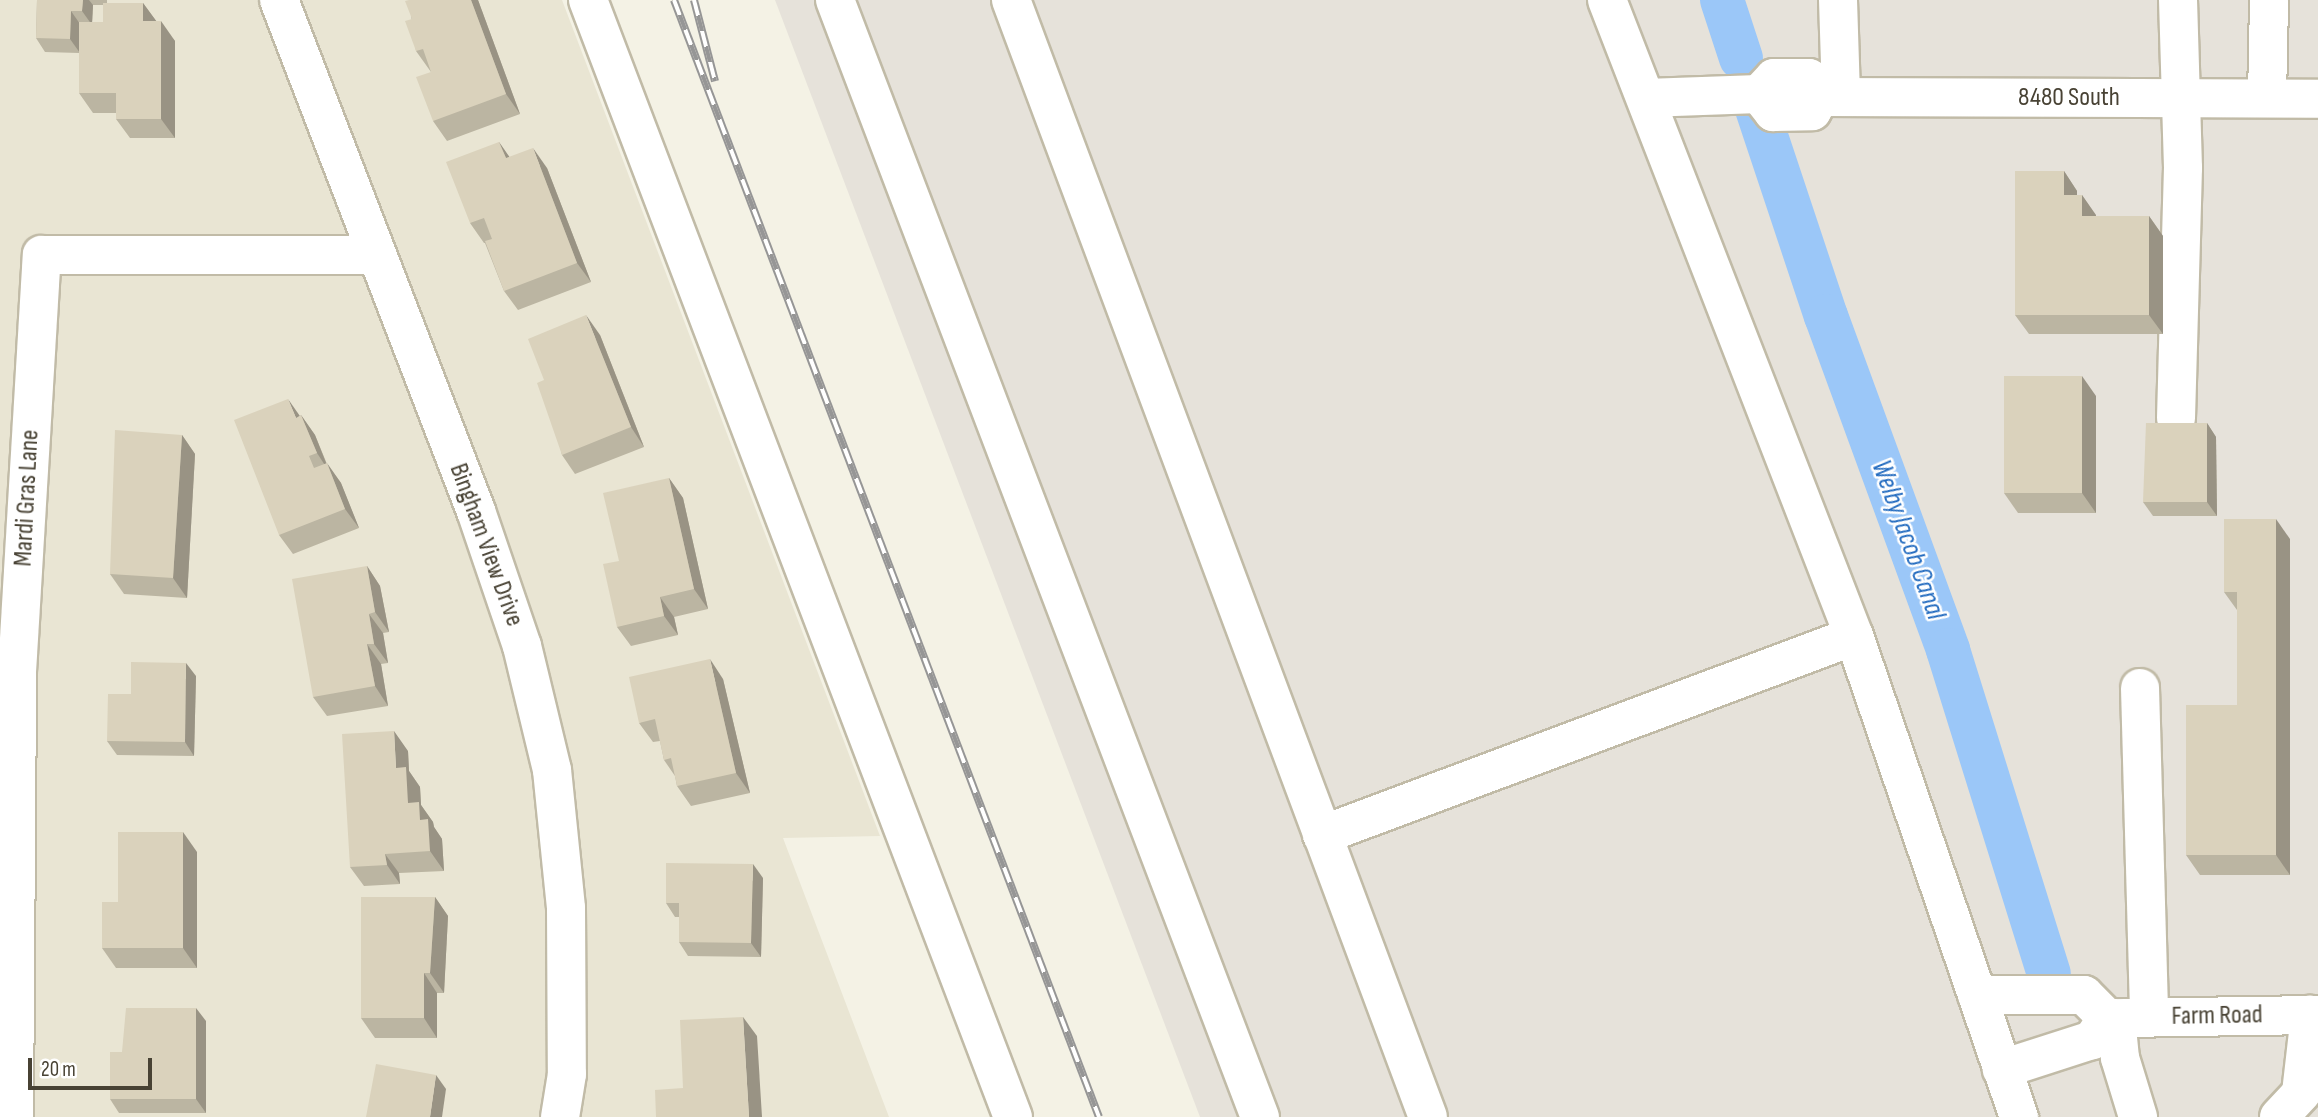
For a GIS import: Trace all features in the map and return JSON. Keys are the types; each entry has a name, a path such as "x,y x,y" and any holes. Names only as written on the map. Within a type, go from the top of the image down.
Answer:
{"street":[{"name":"Bingham View Drive","path":"279,0 476,510 522,646 552,770 566,908 566,1074 560,1117"},
{"path":"588,0 1013,1117"},
{"path":"835,0 1260,1117"},
{"path":"1011,0 1428,1117"},
{"path":"1607,0 1854,636 2019,1117"},
{"path":"1831,97 1838,0"},
{"path":"2176,418 2183,168 2178,99 2178,0"},
{"path":"2267,99 2269,0"},
{"path":"1646,99 1759,94 1774,78 1809,78 1831,97"},
{"name":"8480 South","path":"1831,97 2318,99"},
{"name":"Mardi Gras Lane","path":"14,1117 17,672 42,256 377,255"},
{"path":"1322,835 1854,636"},
{"path":"2138,1117 2120,1058 2140,688"},
{"path":"1977,995 2084,995 2124,1018"},
{"path":"2279,1117 2301,1093 2314,1015"},
{"name":"Farm Road","path":"2124,1018 2314,1015"},
{"path":"2002,1069 2092,1040 2124,1018"}],"shaded area":[{"path":"0,0 562,0 880,836 783,838 889,1117 0,1117"},
{"path":"775,0 2318,0 2318,1117 1200,1117"}],"building":[{"path":"37,0 83,0 82,11 71,11 70,39 36,38"},
{"path":"471,0 506,94 433,121 416,77 431,72 423,49 416,51 405,21 412,19 405,1"},
{"path":"103,3 143,3 143,21 161,21 161,119 116,119 116,93 79,93 79,22 103,22"},
{"path":"499,142 506,158 533,148 577,263 504,291 485,241 492,239 484,218 470,223 446,162"},
{"path":"2015,171 2064,171 2064,195 2082,195 2082,216 2149,216 2149,315 2015,315"},
{"path":"586,315 631,427 562,455 537,383 544,380 528,339"},
{"path":"2004,376 2082,376 2082,493 2004,493"},
{"path":"288,399 296,418 301,415 317,453 309,456 314,468 327,463 345,509 279,535 234,420"},
{"path":"2146,423 2207,423 2207,502 2143,502"},
{"path":"115,430 182,435 173,578 110,574"},
{"path":"669,478 694,589 660,597 664,616 617,627 603,564 619,561 603,493"},
{"path":"2224,519 2276,519 2276,855 2186,855 2186,705 2237,705 2237,592 2224,592"},
{"path":"367,566 375,612 369,614 374,644 367,644 375,686 313,697 292,579"},
{"path":"710,659 736,773 677,786 671,758 664,760 655,719 639,723 629,677"},
{"path":"131,662 186,663 185,742 107,741 108,694 131,694"},
{"path":"394,731 396,768 406,767 408,803 419,802 420,820 428,819 430,851 385,854 387,865 350,867 342,734"},
{"path":"118,832 183,832 183,948 102,948 102,902 118,902"},
{"path":"666,863 753,864 751,943 679,942 679,903 666,903"},
{"path":"361,897 435,897 430,973 424,973 424,1018 361,1018"},
{"path":"126,1008 196,1008 196,1099 110,1099 110,1052 122,1052"},
{"path":"743,1017 749,1117 656,1117 655,1090 683,1088 680,1020"},
{"path":"376,1064 436,1075 430,1117 366,1117"}],"waterway":[{"name":"Welby Jacob Canal","path":"1722,0 1741,58"},
{"name":"Welby Jacob Canal","path":"1757,109 1826,316 1948,650 2049,974"}],"railway":[{"path":"674,0 1099,1117"},
{"path":"694,0 715,81"}]}
